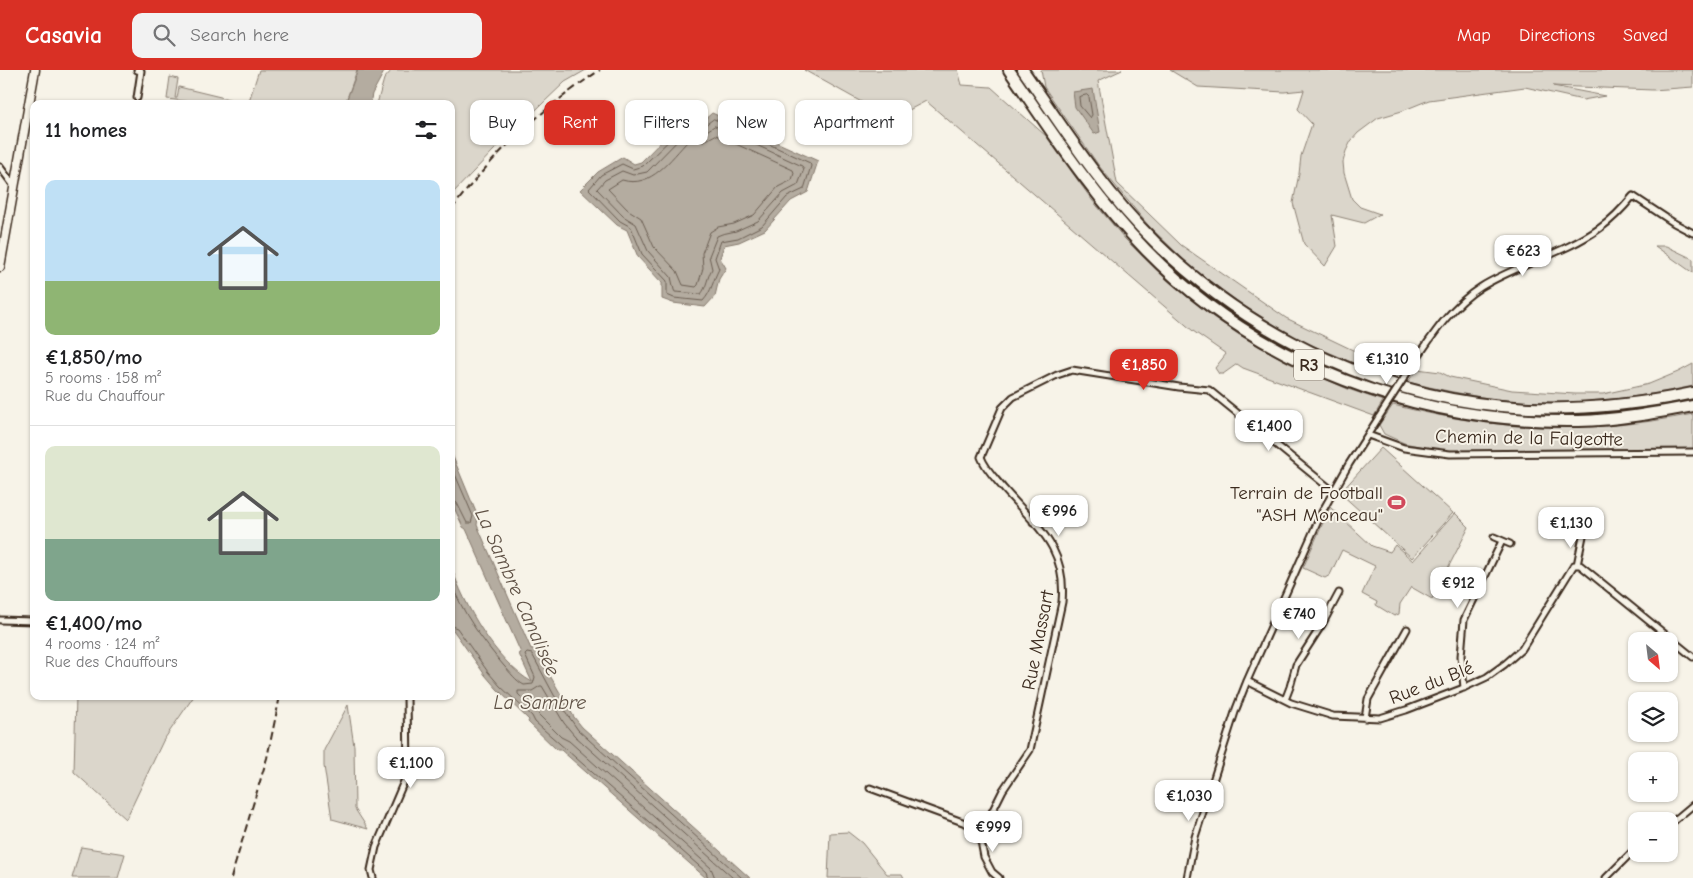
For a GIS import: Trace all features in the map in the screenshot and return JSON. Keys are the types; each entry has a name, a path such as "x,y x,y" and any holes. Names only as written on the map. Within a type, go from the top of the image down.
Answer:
{"highway":[{"name":"R3","path":"1009,70 1082,175 1110,211 1147,251 1185,286 1228,319 1274,347 1315,368 1362,387 1417,404 1472,415 1528,420 1580,421 1636,416 1693,406"},
{"name":"R3","path":"1023,70 1092,168 1120,204 1154,241 1192,276 1238,310 1280,336 1321,357 1368,376 1420,391 1471,402 1528,408 1580,408 1634,403 1693,393"}],"main road":[{"path":"0,267 35,70"}],"street":[{"path":"136,70 141,71 137,98"},
{"path":"0,168 14,186"},
{"path":"1187,878 1195,838 1236,709 1318,521 1333,491 1379,417 1413,364 1448,316 1469,296 1501,276 1586,237 1613,218 1633,196 1674,224 1693,233"},
{"name":"Rue Massart","path":"982,832 1003,790 1030,750 1062,602 1063,581 1059,560 1049,540 989,471 982,457 1002,408 1007,402 1013,397 1057,375 1066,371 1077,370 1179,387 1203,388 1208,390 1333,491"},
{"name":"Chemin de la Falgeotte","path":"1368,435 1404,448 1450,454 1693,452"},
{"path":"1033,522 1057,502"},
{"name":"Rue du Blé","path":"1247,681 1306,709 1333,716 1365,718 1380,718 1464,688 1487,677 1522,649 1574,565 1578,565 1584,536"},
{"path":"1494,537 1510,544"},
{"path":"1464,688 1461,656 1464,620 1502,541"},
{"path":"1578,565 1693,657"},
{"path":"1284,700 1296,665 1323,623 1339,592"},
{"path":"0,620 30,621"},
{"path":"1365,718 1368,698 1407,629"},
{"path":"372,878 371,870 376,847 408,772 407,700"},
{"path":"870,788 968,824 982,832 981,841 984,857 992,872 999,878"},
{"path":"1678,818 1693,805"},
{"path":"1606,878 1628,856"}],"shaded area":[{"path":"259,70 357,70 346,100 249,100"},
{"path":"392,70 586,70 565,82 544,100 534,112 534,100 470,100 470,145 499,145 455,191 455,100 378,100 384,79"},
{"path":"804,70 958,70 962,85 991,87 1046,136 1092,200 1125,239 1167,280 1213,317 1238,334 1289,363 1348,389 1383,401 1374,416 1243,368 1237,364 1223,374 1219,374 1215,368 1226,354 1193,331 926,101 912,108 912,100 858,100"},
{"path":"1041,70 1122,70 1098,81 1117,183 1181,245 1286,318 1357,352 1406,363 1396,379 1300,340 1244,306 1192,268 1148,225 1099,166 1044,87"},
{"path":"1170,70 1693,70 1693,87 1653,90 1553,86 1605,96 1583,100 1525,87 1429,100 1378,118 1358,133 1351,141 1343,162 1344,173 1352,199 1360,207 1380,214 1364,223 1332,215 1337,246 1325,266 1304,244 1293,203 1301,156 1312,124 1298,109 1304,90 1284,92 1198,87"},
{"path":"170,77 178,79 175,98 177,98 179,87 233,100 175,100 167,99"},
{"path":"1655,246 1666,246 1693,259 1693,273"},
{"path":"1693,364 1693,386 1644,395 1594,401 1544,402 1495,399 1451,392 1408,382 1417,369 1440,372 1450,377 1512,390 1603,394 1649,384"},
{"path":"1393,405 1469,420 1542,427 1616,425 1693,414 1693,449 1501,452 1438,450 1404,443 1384,434 1379,425"},
{"name":"Terrain de Football \"ASH Monceau\"","path":"1381,448 1453,513 1412,558 1340,493"},
{"path":"1330,507 1372,546 1390,552 1395,545 1413,561 1455,513 1469,527 1432,599 1411,587 1400,604 1399,614 1394,616 1376,605 1377,602 1362,594 1375,566 1342,550 1330,575 1325,578 1303,568"},
{"path":"76,700 191,700 163,741 126,819 74,772"},
{"path":"348,705 354,746 355,809 368,829 332,819 324,766 324,750"},
{"path":"848,832 862,843 887,874 902,874 904,878 828,878 830,833"},
{"path":"81,847 125,854 118,878 72,878"}],"water":[{"path":"358,70 385,70 371,100 347,100"},
{"path":"1093,89 1100,132 1094,134 1075,107 1073,92"},
{"path":"712,113 718,116 718,145 783,145 818,161 808,192 791,201 765,230 739,242 724,245 720,258 726,268 719,279 715,296 705,307 673,303 662,299 662,283 638,257 627,230 617,225 580,190 598,172 623,157 634,164 641,162 658,145 708,145 708,117"},
{"name":"La Sambre","path":"455,462 478,517 477,525 531,649 534,648 574,717 582,727 750,878 706,878 561,750 557,750 528,722 529,720 485,675 455,633 455,576 473,615 494,647 519,673 532,682 466,529 463,527 455,510"}],"railway":[{"path":"455,205 484,169 519,134 557,101 600,70"},
{"path":"231,878 267,758 279,700"}],"place":[{"name":"Terrain de Football \"ASH Monceau\"","path":"1397,503"}],"water label":[{"name":"La Sambre Canalisée","path":"518,592"}]}
